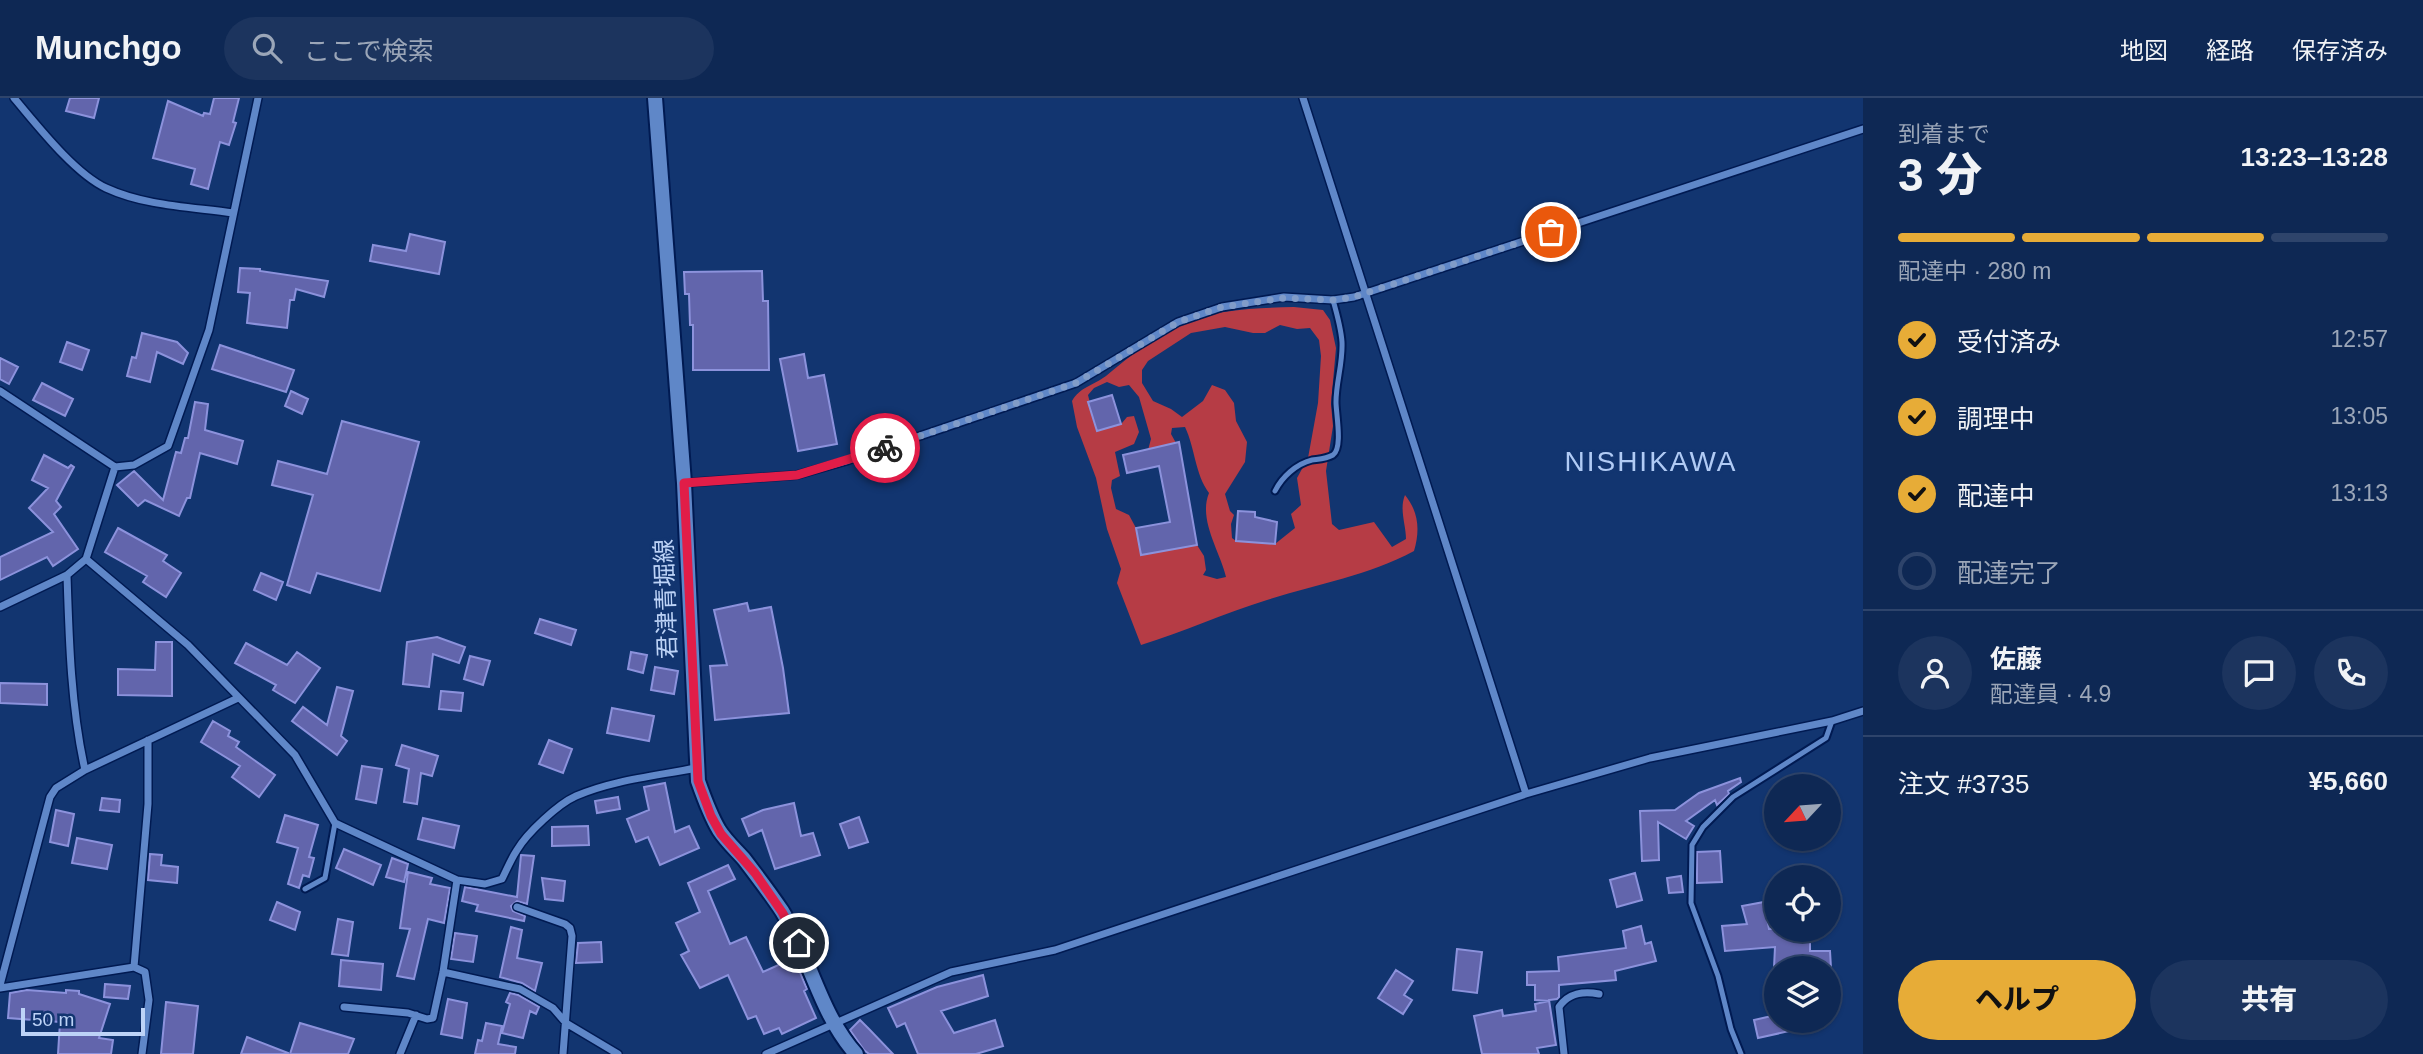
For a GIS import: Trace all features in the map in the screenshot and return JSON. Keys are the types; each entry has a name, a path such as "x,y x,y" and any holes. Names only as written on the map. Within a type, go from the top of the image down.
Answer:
{"main road":[{"name":"君津青堀線","path":"655,98 684,483 698,781 721,834 755,873 782,912 799,943 834,1023 856,1054"}],"street":[{"path":"14,98 68,159 105,187 151,203 233,213"},
{"path":"0,391 115,467 134,466 168,446 209,330 258,98"},
{"path":"1303,98 1526,794"},
{"path":"684,483 797,475 846,461 1076,383 1178,322 1222,307 1284,298 1333,300 1366,293 1863,129"},
{"path":"0,607 67,575 86,559 115,467"},
{"path":"86,559 188,645 295,755 335,822 457,880 485,884 502,879 517,849 541,822 573,797 603,786 696,768"},
{"path":"67,575 69,638 85,770"},
{"path":"142,1054 149,1000 145,972 135,967 0,986 50,797 56,788 85,770 238,698"},
{"path":"766,1054 951,972 1055,950 1526,794 1650,758 1832,720 1863,711"},
{"path":"135,967 148,804 148,740"},
{"path":"344,1007 433,1018 457,880"},
{"path":"517,907 570,928 572,936 563,1054"},
{"path":"443,972 520,989 553,1008 566,1023 618,1054"},
{"path":"1564,1054 1559,1007 1562,1002 1579,993 1599,995"},
{"path":"400,1054 416,1015"}],"lane":[{"path":"1275,491 1300,465 1323,459 1337,450 1336,401 1342,345 1339,318 1333,300"},
{"path":"1741,1054 1731,1029 1718,976 1691,904 1692,845 1703,827 1733,797 1826,738 1832,720"},
{"path":"305,889 325,878 335,822"}],"shaded area":[{"path":"1294,307 1323,310 1330,320 1336,348 1331,404 1333,426 1326,471 1332,524 1339,530 1374,522 1392,547 1406,539 1403,511 1405,495 1410,501 1417,522 1414,551 1360,573 1251,605 1141,645 1117,583 1121,569 1107,529 1096,478 1077,427 1072,401 1079,392 1106,376 1142,347 1182,323 1223,312","holes":["1280,325 1297,329 1310,328 1319,340 1321,356 1318,403 1308,458 1297,478 1301,505 1291,514 1295,528 1275,544 1236,541 1232,538 1231,524 1234,515 1230,511 1225,494 1245,462 1247,442 1236,421 1234,403 1225,390 1212,385 1203,401 1182,417 1153,401 1142,383 1142,370 1148,361 1191,333 1225,327 1265,333","1107,382 1119,387 1129,385 1139,397 1151,439 1148,450 1178,460 1181,452 1171,434 1172,428 1185,427 1201,478 1209,493 1206,503 1208,525 1226,577 1217,579 1203,575 1206,570 1204,556 1197,545 1141,555 1136,528 1129,515 1116,509 1111,488 1112,480 1120,476 1115,452 1134,444 1139,432 1134,416 1097,431 1088,395 1094,388"]}],"building":[{"path":"70,98 99,98 94,118 66,111"},
{"path":"214,98 239,98 233,122 236,123 229,145 220,142 208,189 191,184 195,169 153,158 168,101 203,116 204,113 210,114"},
{"path":"410,234 445,242 439,274 370,261 373,245 406,251"},
{"path":"240,268 328,281 324,297 296,289 294,300 290,300 287,328 247,323 250,293 238,292"},
{"path":"762,271 763,301 768,301 769,370 693,370 693,325 690,325 689,294 685,294 684,272"},
{"path":"142,333 177,342 188,353 183,364 157,352 150,382 127,376 132,357 136,358"},
{"path":"67,342 89,350 82,370 60,362"},
{"path":"220,345 294,370 286,392 212,369"},
{"path":"804,354 808,378 824,375 837,444 798,451 780,359"},
{"path":"0,358 18,367 9,384 0,379"},
{"path":"42,383 73,399 65,416 33,400"},
{"path":"291,391 308,399 302,414 285,406"},
{"path":"1112,395 1121,424 1097,431 1088,402"},
{"path":"195,402 208,404 205,430 243,441 237,464 200,453 190,498 187,498 179,516 145,500 138,506 117,485 134,471 163,500 176,452 181,453 185,438 188,438"},
{"path":"342,421 419,442 380,591 317,573 310,593 287,585 313,495 272,485 278,461 327,474"},
{"path":"1179,442 1197,545 1141,555 1136,528 1170,522 1159,466 1127,473 1123,455"},
{"path":"44,455 68,468 71,465 74,467 56,501 61,507 54,514 78,549 53,566 47,557 0,580 0,557 53,532 29,508 48,488 32,480"},
{"path":"1238,511 1255,512 1255,517 1277,522 1275,544 1236,541"},
{"path":"118,528 167,555 163,561 181,573 166,597 143,582 147,576 105,552"},
{"path":"261,573 283,582 276,600 254,590"},
{"path":"747,603 749,611 771,607 789,713 715,720 710,666 727,665 714,610"},
{"path":"540,619 576,630 571,645 535,633"},
{"path":"437,637 465,647 459,663 433,654 429,687 403,684 407,642"},
{"path":"156,642 172,642 172,696 118,695 118,669 155,670"},
{"path":"246,643 287,665 297,652 320,668 295,703 273,690 276,685 235,663"},
{"path":"631,652 647,655 643,673 628,669"},
{"path":"470,656 490,661 483,685 464,679"},
{"path":"655,667 678,671 674,694 651,690"},
{"path":"0,683 47,684 47,705 0,703"},
{"path":"337,687 353,691 341,736 347,741 337,755 292,721 303,707 327,725"},
{"path":"441,691 463,693 461,711 439,709"},
{"path":"612,708 654,716 649,741 607,733"},
{"path":"213,721 230,731 228,736 239,742 236,747 275,775 259,797 232,777 240,766 201,742"},
{"path":"549,740 572,749 563,773 539,764"},
{"path":"402,745 438,756 432,776 421,773 417,804 404,802 409,769 396,765"},
{"path":"362,766 382,769 376,803 356,799"},
{"path":"1740,778 1741,782 1728,791 1729,794 1717,805 1715,800 1686,821 1694,826 1686,839 1658,822 1659,860 1642,861 1640,811 1675,810 1699,793"},
{"path":"665,783 675,832 689,826 699,848 660,865 648,837 636,842 627,819 649,810 644,787"},
{"path":"618,797 620,809 597,813 595,801"},
{"path":"102,798 120,800 119,812 100,810"},
{"path":"794,803 801,836 813,833 820,855 775,869 762,830 749,836 742,819 763,810"},
{"path":"56,810 74,814 68,846 50,842"},
{"path":"285,815 318,825 309,857 314,858 309,877 303,875 299,888 288,884 298,848 277,842"},
{"path":"859,817 868,842 849,848 840,824"},
{"path":"423,818 459,826 454,848 418,839"},
{"path":"588,826 589,845 552,846 552,827"},
{"path":"77,838 112,845 107,869 72,863"},
{"path":"344,849 381,865 373,885 336,868"},
{"path":"1720,851 1722,882 1697,883 1697,852"},
{"path":"150,854 162,855 161,865 178,867 177,883 148,880"},
{"path":"521,855 534,856 527,904 517,901 511,906 513,911 525,916 524,921 476,911 478,905 462,901 465,887 517,897"},
{"path":"392,858 408,864 404,882 386,877"},
{"path":"728,865 735,879 708,891 730,944 746,937 763,972 794,958 807,989 804,991 816,1018 782,1034 779,1028 764,1034 756,1016 748,1019 728,975 700,988 681,955 689,951 676,923 700,912 688,883"},
{"path":"408,872 432,878 430,884 450,888 444,923 428,919 414,979 397,976 410,929 400,928"},
{"path":"1635,873 1642,900 1617,907 1610,880"},
{"path":"1681,876 1683,892 1669,893 1667,878"},
{"path":"542,878 565,881 563,901 545,899"},
{"path":"277,902 300,912 295,930 270,920"},
{"path":"1764,902 1764,942 1810,942 1810,951 1830,951 1830,956 1775,956 1775,947 1725,951 1722,926 1747,924 1742,906"},
{"path":"338,919 353,922 348,956 332,954"},
{"path":"1641,926 1645,944 1651,942 1656,961 1615,971 1616,980 1559,985 1559,997 1549,1000 1556,1045 1537,1048 1539,1054 1482,1054 1474,1016 1502,1010 1503,1016 1536,1011 1535,1004 1549,1001 1535,1000 1535,985 1527,985 1527,972 1559,971 1558,957 1626,948 1623,931"},
{"path":"511,927 522,930 517,958 542,963 535,991 522,983 500,977"},
{"path":"455,933 477,936 473,962 451,959"},
{"path":"601,942 602,962 576,963 578,943"},
{"path":"1457,949 1482,952 1477,993 1453,990"},
{"path":"341,960 383,964 381,990 339,986"},
{"path":"1396,970 1413,981 1404,995 1412,1000 1403,1014 1378,998"},
{"path":"983,975 988,996 941,1011 954,1033 995,1020 1003,1046 976,1054 918,1054 905,1023 897,1027 888,1008 937,987"},
{"path":"105,984 130,986 128,999 104,997"},
{"path":"27,990 66,993 66,990 79,991 79,994 110,1004 99,1038 113,1040 111,1054 58,1054 60,1022 8,1018 10,993"},
{"path":"510,993 539,1007 536,1014 530,1011 523,1038 502,1033 510,1004 506,1002"},
{"path":"448,999 467,1003 462,1038 441,1034"},
{"path":"166,1002 198,1006 193,1054 161,1054"},
{"path":"1764,1018 1764,1033 1780,1033 1758,1038 1754,1020"},
{"path":"860,1020 893,1054 869,1054 864,1050 850,1030"},
{"path":"300,1023 354,1039 348,1054 290,1054"},
{"path":"486,1023 502,1026 498,1044 516,1047 515,1054 475,1054 478,1040 482,1041"},
{"path":"247,1037 288,1053 288,1054 241,1054"}],"way so far":[{"path":"885,448 1076,383 1178,322 1222,307 1284,298 1333,300 1354,297 1551,232"}],"district":[{"name":"NISHIKAWA","path":"1651,461"}],"route":[{"path":"799,943 782,912 755,873 721,834 698,781 684,483 797,475 885,448"}]}
